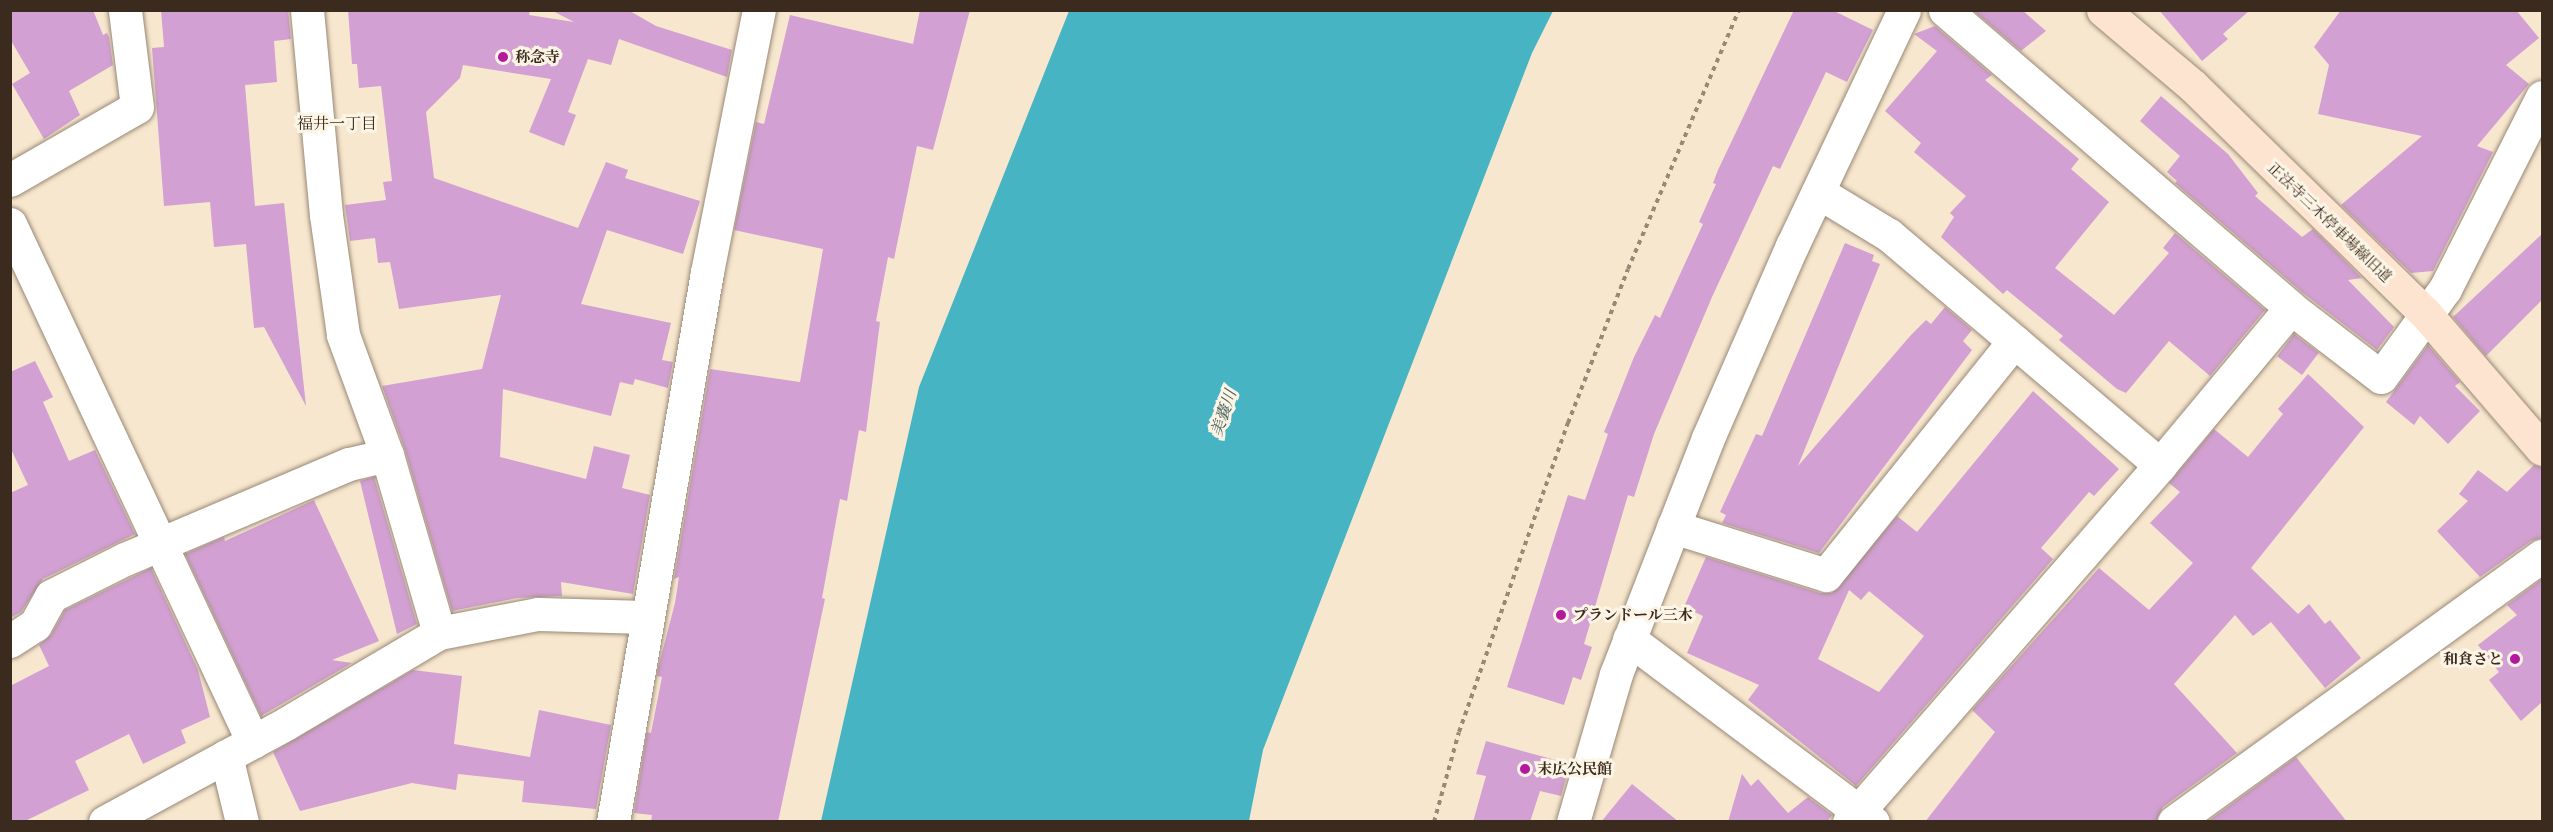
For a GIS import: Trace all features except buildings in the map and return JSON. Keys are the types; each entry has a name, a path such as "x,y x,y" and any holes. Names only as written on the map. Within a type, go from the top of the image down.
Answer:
{"street":[{"path":"10,180 137,107 125,10"},
{"path":"307,10 326,215 343,335 387,455 439,633"},
{"path":"613,822 707,272 759,10"},
{"path":"1573,822 1629,639 1712,427 1818,192 1904,10"},
{"path":"1945,10 2291,308 2381,377 2425,313 2445,289 2542,97"},
{"name":"正法寺三木停車場線旧道","path":"2103,10 2193,86 2425,313 2542,449"},
{"path":"1818,192 1889,235 2160,465"},
{"path":"10,224 158,544 239,749 242,822"},
{"path":"1629,639 1861,819 2291,308"},
{"path":"1673,527 1826,575 2014,341"},
{"path":"10,641 35,625 51,596 158,544 349,464 387,455"},
{"path":"2174,822 2542,556"},
{"path":"105,822 239,749 439,633 538,614 647,617"}],"path":[{"path":"1434,822 1459,732 1568,423 1628,269 1739,10"}],"water":[{"name":"美嚢川","path":"1069,11 1553,11 1532,53 1263,750 1249,821 821,821 919,387"}],"place":[{"name":"称念寺","path":"503,57"},
{"name":"プランドール三木","path":"1561,615"},
{"name":"和食さと","path":"2515,659"},
{"name":"末広公民館","path":"1525,769"}],"district":[{"name":"福井一丁目","path":"337,123"}]}
